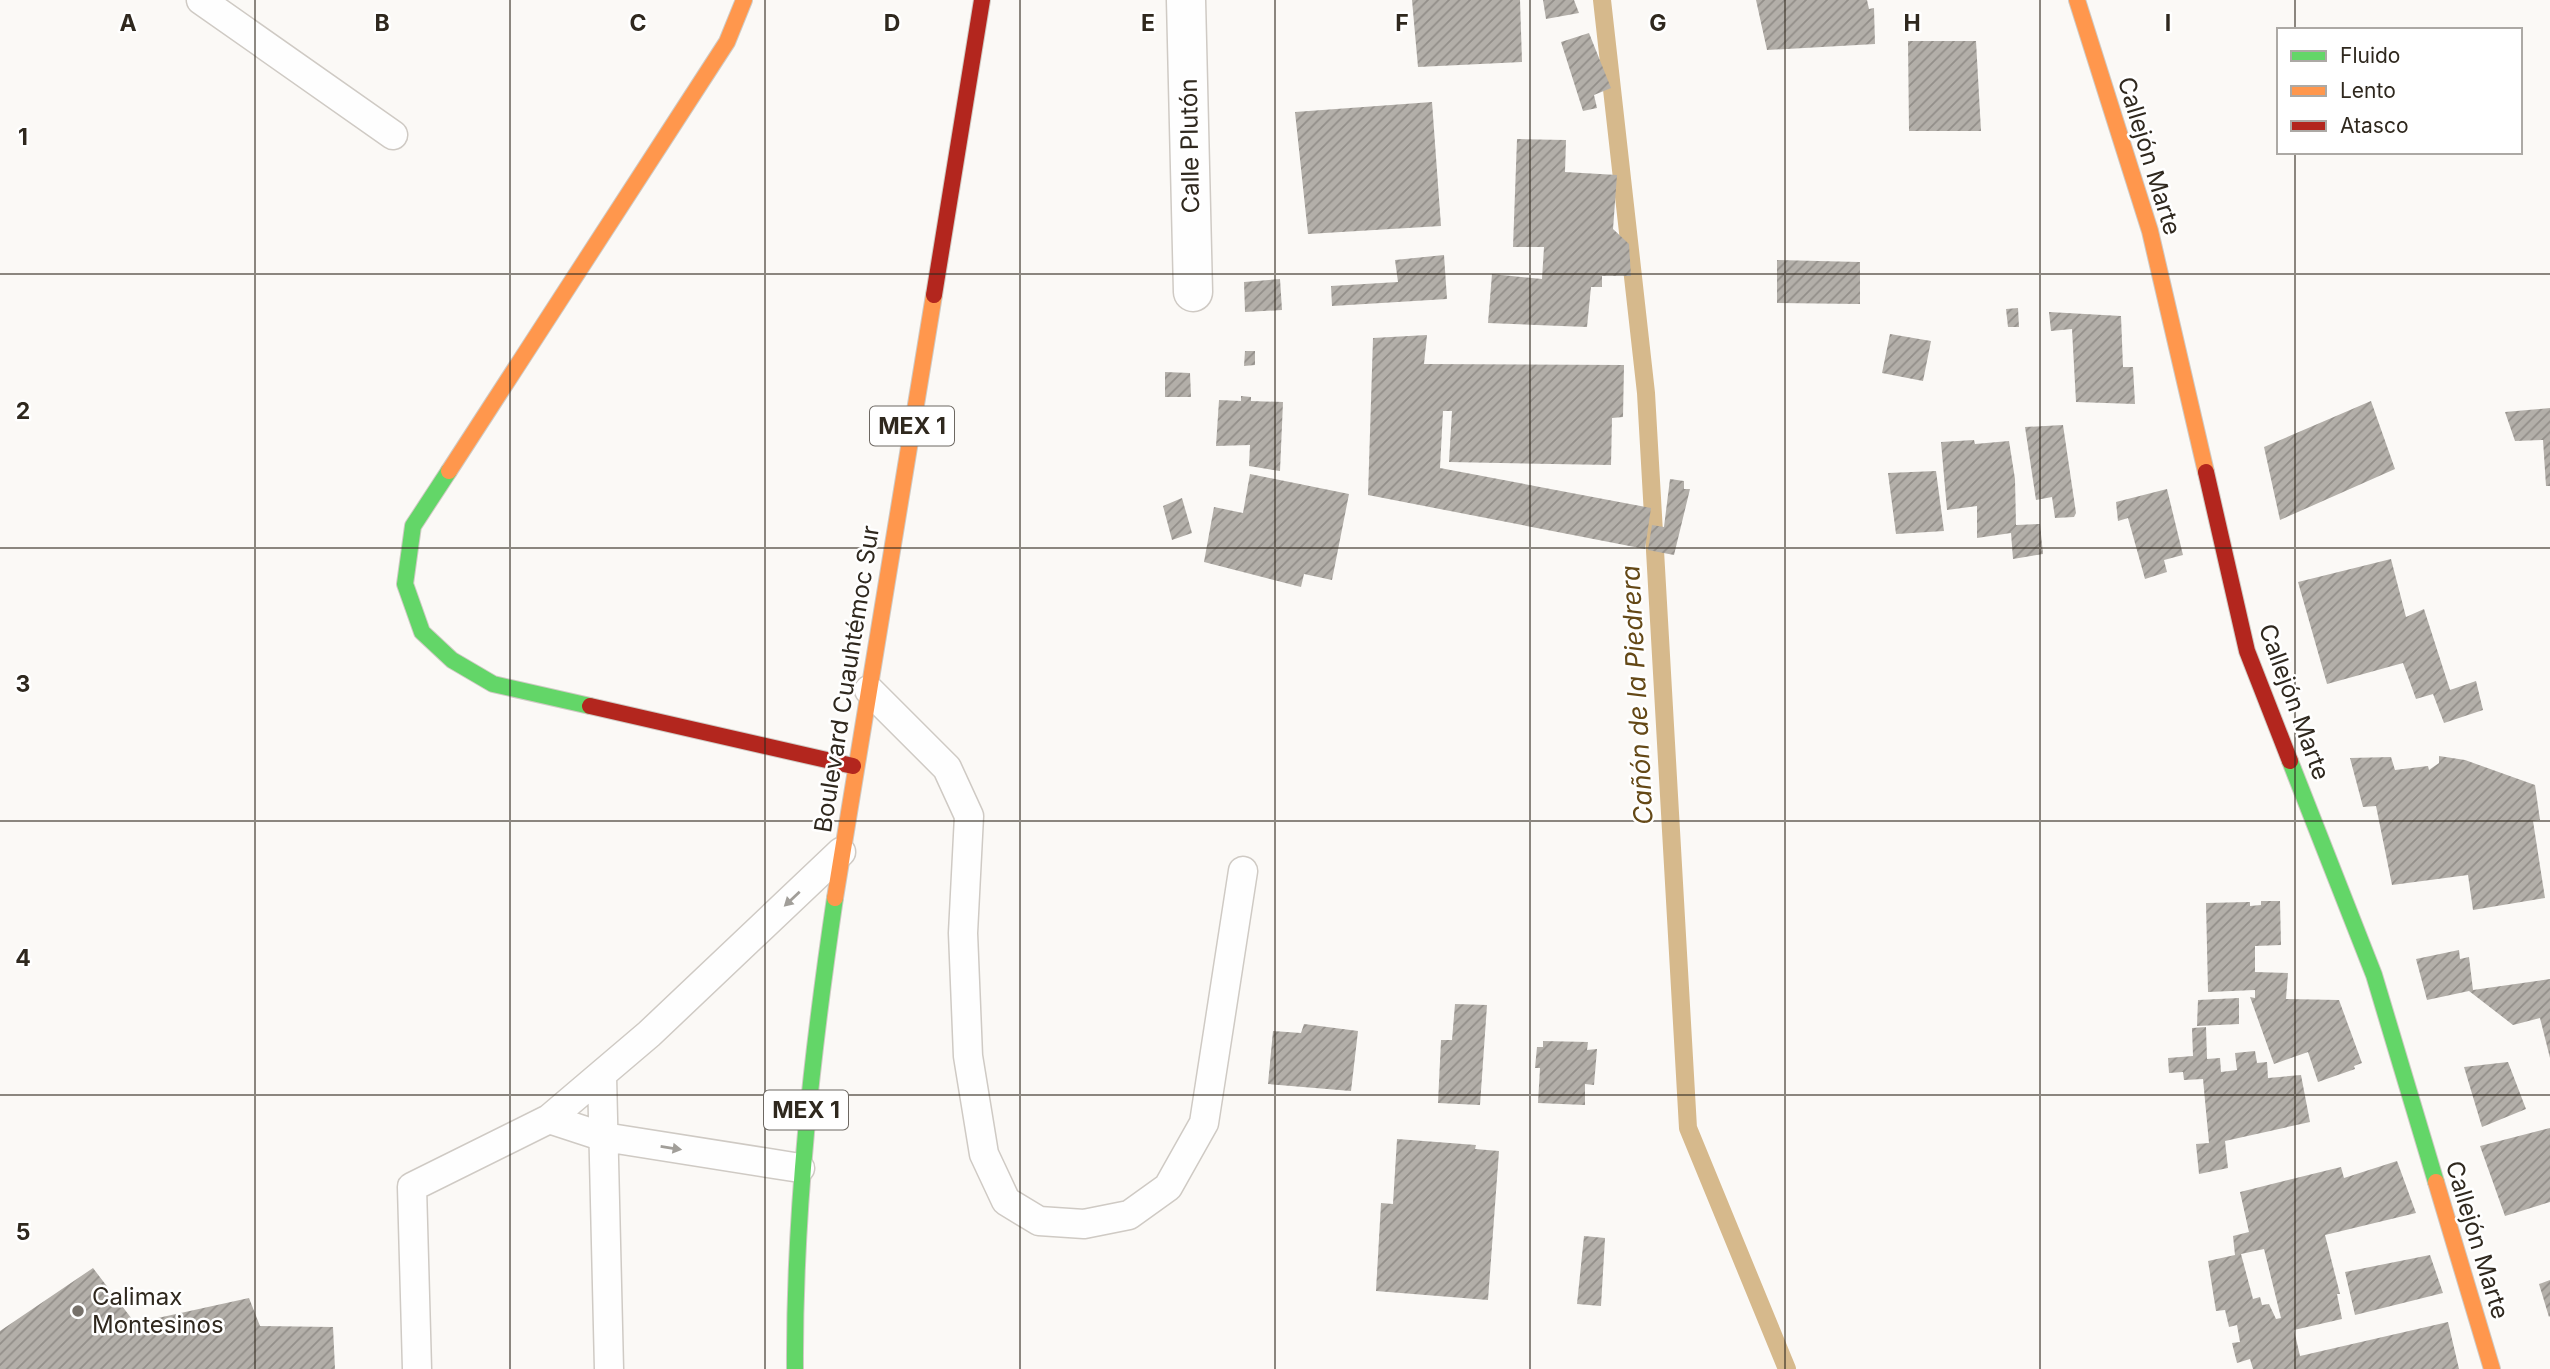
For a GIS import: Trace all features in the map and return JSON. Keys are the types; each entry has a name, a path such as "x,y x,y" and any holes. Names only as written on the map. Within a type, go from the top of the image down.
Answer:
{"street":[{"path":"744,0 727,42 413,526 405,584 422,632 452,660 494,684 853,766"},
{"name":"Boulevard Cuauhtémoc Sur","path":"795,1369 800,1168 811,1064 853,766 869,690 982,0"},
{"name":"Calle Plutón","path":"1186,0 1193,292"},
{"name":"Callejón Marte","path":"2077,0 2150,230 2248,651 2374,975 2492,1369"}],"lane":[{"path":"201,0 393,135"},
{"path":"869,690 947,768 969,816 963,933 968,1056 984,1154 1006,1201 1039,1220 1084,1224 1129,1215 1168,1187 1204,1123 1243,872"},
{"path":"416,1369 412,1187 549,1119 602,1076 841,852"},
{"path":"602,1076 609,1369"},
{"path":"549,1119 604,1137 800,1168"}],"building":[{"path":"1412,0 1520,0 1522,62 1418,67"},
{"path":"1543,0 1574,0 1579,13 1546,19"},
{"path":"1756,0 1867,0 1869,9 1874,8 1875,44 1767,50"},
{"path":"1589,33 1611,88 1594,95 1597,108 1583,111 1561,42"},
{"path":"1908,41 1976,41 1981,131 1909,131"},
{"path":"1432,102 1441,226 1308,234 1295,112"},
{"path":"1517,139 1566,140 1565,172 1617,175 1613,229 1629,244 1631,276 1602,276 1602,287 1591,287 1587,327 1488,323 1492,274 1542,279 1544,247 1513,247"},
{"path":"1444,255 1447,299 1332,306 1331,286 1398,282 1395,260"},
{"path":"1777,260 1860,262 1860,304 1777,303"},
{"path":"1280,279 1282,310 1245,312 1244,282"},
{"path":"2018,308 2019,327 2008,327 2006,309"},
{"path":"2049,312 2121,316 2123,367 2133,367 2135,404 2076,402 2072,329 2051,331"},
{"path":"1890,334 1931,341 1923,381 1882,373"},
{"path":"1427,335 1424,364 1624,365 1623,417 1612,418 1611,465 1449,462 1452,411 1443,411 1440,468 1651,508 1645,549 1368,495 1373,338"},
{"path":"1245,351 1255,351 1255,365 1244,366"},
{"path":"1165,372 1190,373 1191,397 1165,397"},
{"path":"1241,396 1251,397 1251,401 1283,402 1280,471 1249,466 1250,445 1216,446 1219,400 1241,401"},
{"path":"2371,401 2395,469 2280,520 2264,447"},
{"path":"2550,408 2550,486 2546,486 2543,440 2515,441 2505,412"},
{"path":"2063,425 2076,513 2074,517 2055,518 2052,497 2036,500 2025,427"},
{"path":"1974,440 1975,444 2009,441 2015,479 2016,525 2040,524 2043,554 2013,559 2011,533 1977,538 1977,506 1947,510 1941,442"},
{"path":"1936,471 1944,531 1896,534 1888,473"},
{"path":"1250,474 1349,494 1332,580 1304,574 1301,587 1204,562 1214,507 1243,513"},
{"path":"1670,479 1684,481 1684,489 1690,489 1674,555 1648,550 1652,525 1664,527"},
{"path":"2167,489 2183,555 2164,560 2167,572 2145,579 2128,518 2118,521 2116,502"},
{"path":"1182,498 1192,533 1172,540 1163,506"},
{"path":"2391,559 2406,617 2424,609 2450,690 2476,681 2483,710 2444,723 2433,694 2416,699 2403,663 2327,684 2298,582"},
{"path":"2439,756 2465,760 2535,785 2540,820 2533,821 2545,898 2473,910 2468,875 2392,885 2376,806 2363,807 2350,758 2391,757 2395,770 2428,766 2429,770 2439,763"},
{"path":"2261,901 2280,901 2281,945 2255,946 2255,972 2288,973 2286,999 2339,1000 2362,1063 2354,1066 2355,1069 2318,1082 2308,1052 2274,1064 2250,997 2255,998 2255,990 2208,992 2206,903 2250,902 2250,906 2261,905"},
{"path":"2459,950 2460,959 2469,957 2473,990 2550,979 2550,1058 2540,1018 2513,1025 2469,991 2427,1000 2416,959"},
{"path":"2239,998 2239,1024 2197,1026 2198,1000"},
{"path":"1455,1004 1487,1005 1480,1105 1438,1103 1441,1040 1452,1040"},
{"path":"1304,1024 1358,1031 1351,1091 1268,1084 1273,1031 1301,1033"},
{"path":"2206,1027 2207,1059 2220,1058 2221,1072 2237,1070 2235,1053 2255,1051 2257,1063 2267,1062 2268,1078 2301,1075 2310,1122 2225,1141 2228,1168 2199,1174 2196,1144 2209,1143 2203,1079 2184,1080 2183,1072 2169,1073 2168,1058 2193,1056 2192,1028"},
{"path":"1543,1041 1588,1042 1587,1050 1597,1049 1594,1085 1585,1084 1585,1105 1538,1103 1540,1068 1535,1068 1537,1047 1543,1047"},
{"path":"2508,1062 2526,1109 2482,1127 2464,1067"},
{"path":"2550,1128 2550,1202 2505,1216 2480,1146"},
{"path":"1397,1139 1476,1145 1475,1149 1499,1151 1488,1300 1376,1291 1381,1203 1393,1204"},
{"path":"2397,1161 2416,1213 2325,1235 2340,1294 2337,1294 2342,1319 2294,1330 2300,1356 2448,1322 2459,1369 2253,1369 2250,1359 2237,1363 2232,1343 2240,1342 2237,1325 2229,1327 2225,1310 2216,1311 2208,1261 2235,1255 2233,1236 2249,1232 2240,1192 2341,1167 2344,1178","holes":["2264,1249 2281,1318 2276,1319 2269,1304 2262,1305 2260,1297 2253,1299 2241,1254"]},
{"path":"1584,1236 1605,1238 1601,1306 1577,1304"},
{"path":"2430,1255 2443,1293 2355,1315 2345,1272"},
{"name":"Calimax Montesinos","path":"93,1268 135,1323 249,1298 260,1326 333,1327 335,1369 0,1369 0,1331"},
{"path":"2550,1280 2550,1316 2549,1317 2539,1284"}],"waterway":[{"name":"Cañón de la Piedrera","path":"1602,0 1646,393 1688,1128 1787,1369"}],"traffic: fast":[{"path":"449,471 413,526 405,584 422,632 452,660 493,684 590,706"},
{"path":"2290,761 2374,975 2436,1182"},
{"path":"795,1369 795,1310 806,1133 835,898"}],"traffic: slow":[{"path":"449,471 727,42 744,0"},
{"path":"2077,0 2150,231 2206,472"},
{"path":"835,898 934,295"},
{"path":"2436,1182 2492,1369"}],"traffic: jam":[{"path":"934,295 982,0"},
{"path":"2206,472 2247,651 2290,761"},
{"path":"590,706 853,766"}],"place":[{"name":"Calimax Montesinos","path":"78,1311"}]}
